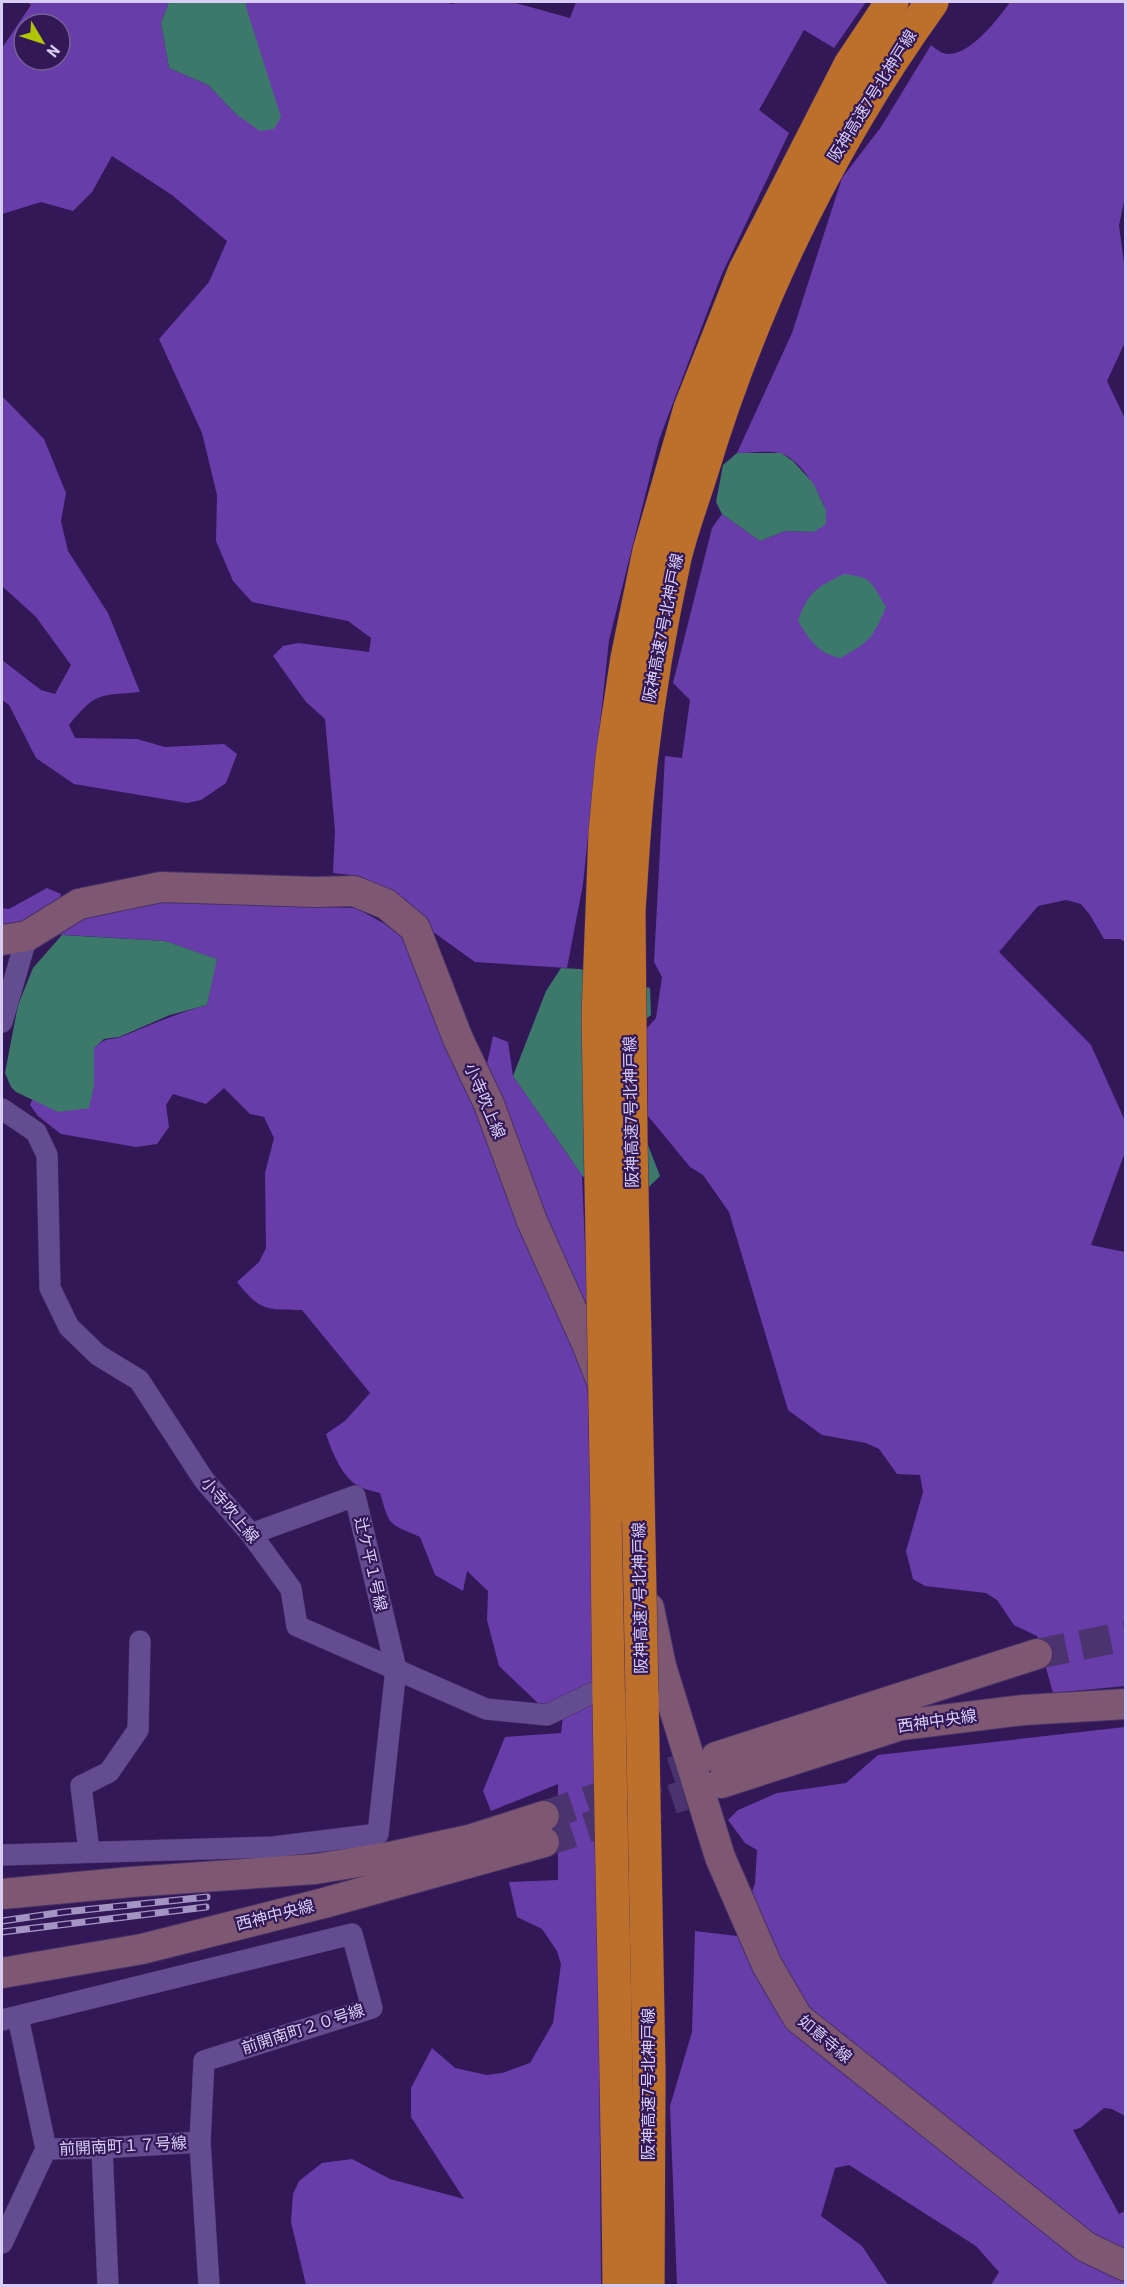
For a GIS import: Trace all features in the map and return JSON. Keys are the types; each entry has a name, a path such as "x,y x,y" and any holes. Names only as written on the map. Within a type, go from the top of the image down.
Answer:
{"highway":[{"name":"阪神高速7号北神戸線","path":"648,2286 649,2072 630,1118 629,911 612,757 627,658 649,551 690,408 744,272 850,65 892,2"},
{"name":"阪神高速7号北神戸線","path":"620,2286 618,2056 608,1725 607,1514 598,1015 619,834 639,759 676,556 719,416 769,284 838,145 932,2"}],"street":[{"name":"小寺吹上線","path":"2,1022 14,938 79,904 161,887 315,892 354,891 386,904 415,928 458,1039 489,1104 532,1221 587,1344 608,1400 622,1458 634,1535 661,1666"},
{"name":"小寺吹上線","path":"2,1109 36,1132 47,1155 50,1288 69,1327 98,1355 139,1380 204,1480 252,1534 291,1589 297,1626 486,1709 547,1715 592,1693"},
{"name":"辻ケ平１号線","path":"252,1534 355,1496 396,1669"},
{"path":"89,1851 81,1786 110,1772 138,1730 140,1641"},
{"name":"西神中央線","path":"1037,1654 718,1770 901,1725 1023,1710 1125,1704"},
{"name":"如意寺線","path":"661,1666 720,1857 767,1965 798,2018 1086,2247 1125,2266"},
{"path":"2,1855 273,1847 378,1833 396,1669"},
{"name":"西神中央線","path":"2,1894 315,1869 395,1856 469,1840 544,1829 324,1903 142,1949 2,1972"},
{"path":"2,1873 263,1873"},
{"path":"2,1990 106,1967 324,1903"},
{"name":"前開南町２０号線","path":"10,2018 352,1934 372,2008 204,2061 200,2142 209,2286"},
{"path":"2,2243 46,2149 10,2018"},
{"name":"前開南町１７号線","path":"46,2149 200,2142"},
{"path":"102,2148 108,2286"}],"shaded area":[{"path":"27,2 169,2 161,23 169,68 208,85 237,115 246,2 444,2 453,4 456,2 512,2 570,18 576,2 866,2 834,48 804,30 759,110 789,133 721,276 659,440 609,640 583,884 567,968 475,962 429,929 400,897 360,876 333,873 335,831 325,719 306,702 273,656 283,646 298,643 369,652 371,638 348,621 252,602 233,581 216,541 217,495 202,433 159,339 209,282 227,241 172,195 112,156 92,192 73,211 41,202 2,214 2,48 12,33 12,72 72,72 72,12 26,12 31,5"},
{"path":"169,2 246,2 281,117 274,129 260,131 237,115 208,85 169,68 161,23"},
{"path":"1010,2 1125,2 1126,192 1119,225 1126,278 1126,340 1107,381 1126,421 1125,942 1120,939 1104,939 1081,904 1066,900 1038,906 999,952 1091,1045 1125,1121 1125,1152 1091,1245 1125,1252 1125,1686 1053,1693 1037,1636 1014,1625 997,1600 986,1593 925,1586 913,1579 906,1551 923,1492 920,1475 897,1474 879,1449 866,1443 822,1435 788,1410 729,1212 703,1175 690,1167 648,1116 647,1028 656,1018 662,977 654,962 665,756 682,758 690,700 673,683 712,528 722,514 760,541 785,531 814,532 826,510 813,485 795,461 779,453 737,453 792,333 842,178 881,127 931,45 943,53 952,54 962,51 981,36"},
{"path":"2,396 44,439 66,493 61,521 68,551 108,613 140,692 107,695 93,701 69,725 75,738 137,739 165,747 224,744 237,754 226,783 201,800 187,803 74,784 36,758 9,705 2,700 2,660 41,690 55,694 71,665 36,617 2,586"},
{"path":"737,453 781,453 793,461 813,483 826,510 826,524 814,532 785,531 760,541 722,514 716,502 723,465"},
{"path":"844,574 861,577 870,582 886,607 874,633 858,648 840,658 820,649 810,640 798,621 810,597 827,583"},
{"path":"47,888 61,894 58,908 12,925 2,925 2,908 9,909"},
{"path":"151,902 356,908 385,924 410,944 587,1366 597,1767 601,2285 306,2285 291,2222 293,2194 299,2181 322,2163 352,2159 390,2179 464,2199 411,2117 411,2088 432,2048 455,2068 487,2075 502,2073 530,2063 553,2023 561,1964 557,1951 542,1929 517,1917 509,1882 558,1880 558,1784 491,1811 483,1791 505,1737 561,1733 563,1716 541,1706 499,1666 487,1620 488,1591 467,1571 463,1591 435,1575 420,1537 395,1526 388,1518 380,1493 355,1484 339,1465 326,1434 345,1421 370,1393 302,1310 265,1307 252,1299 237,1282 259,1262 266,1248 265,1173 274,1138 264,1117 250,1114 224,1088 206,1104 173,1094 166,1105 169,1127 157,1144 136,1147 61,1134 38,1116 30,1105 33,1098 58,1112 94,1086 94,1048 99,1044 207,1005 216,959 165,941 50,934 90,912"},
{"path":"62,935 165,941 217,959 207,1005 170,1015 119,1037 104,1039 94,1048 94,1086 89,1108 58,1112 16,1092 11,1087 5,1073 18,1005 33,968"},
{"path":"561,968 580,969 650,988 651,1015 631,1031 634,1109 660,1176 614,1221 513,1076 546,991"},
{"path":"493,1036 508,1042 513,1076 582,1175 588,1318 502,1122 487,1064"},
{"path":"1125,1727 1125,2116 1112,2109 1104,2108 1080,2128 1073,2130 1119,2214 1125,2211 1125,2285 991,2285 999,2272 976,2246 849,2165 835,2168 821,2216 862,2246 888,2285 677,2285 670,2106 692,2032 695,1931 737,1936 755,1883 757,1850 745,1843 728,1820 738,1810 777,1793 846,1783 878,1755"}],"tunnel":[{"path":"1037,1654 1126,1636"},
{"path":"544,1816 716,1757"},
{"path":"544,1842 721,1783"}],"railway":[{"path":"2,1921 207,1897"},
{"path":"2,1932 206,1907"}]}
